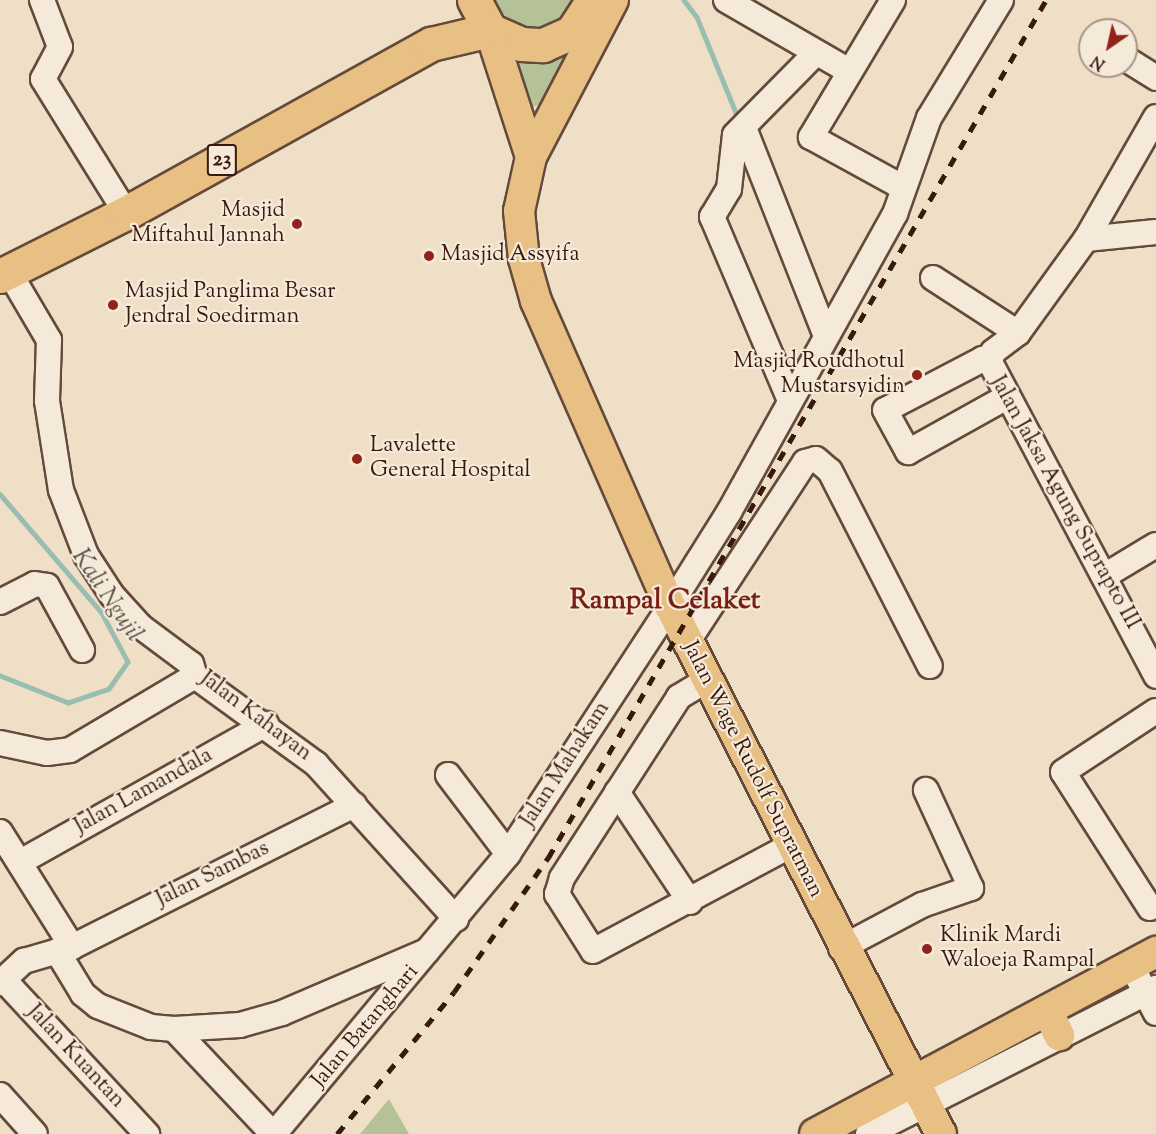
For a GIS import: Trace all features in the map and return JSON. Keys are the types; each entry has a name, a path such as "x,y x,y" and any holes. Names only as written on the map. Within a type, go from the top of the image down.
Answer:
{"highway":[{"name":"23","path":"431,44 463,0"},
{"path":"474,0 490,30 521,44 543,45 558,42 596,7"},
{"name":"23","path":"4,274 126,213 431,44 490,30"}],"main road":[{"name":"Jalan Wage Rudolf Supratman","path":"596,7 582,58 531,157 519,211 524,259 536,301 670,606 841,948 941,1134"},
{"path":"490,30 531,157"},
{"path":"839,1134 918,1091 1156,951"},
{"path":"815,1134 1150,988"}],"street":[{"path":"42,0 60,47 43,79 126,213"},
{"path":"726,0 849,71"},
{"path":"893,0 811,137 902,187"},
{"name":"Jalan Mahakam","path":"456,919 508,854 729,512 789,398 895,214 902,187 929,118 1001,0"},
{"path":"789,398 712,217 729,189 731,143 816,53"},
{"path":"1138,67 1156,78"},
{"path":"1005,398 908,452 885,410 983,359 990,362 993,352 1018,333 1086,239 1156,117"},
{"path":"744,128 825,334"},
{"path":"1086,239 1156,232"},
{"name":"Jalan Kahayan","path":"4,274 49,340 47,401 55,465 86,555 140,626 191,664 195,676 301,749 456,919"},
{"path":"933,278 1018,333"},
{"name":"Jalan Jaksa Agung Suprapto III","path":"990,362 1005,398 1106,575 1156,676"},
{"path":"688,641 805,462 816,459 830,471 930,666"},
{"path":"1106,575 1156,545"},
{"path":"0,602 35,584 47,586 82,650"},
{"path":"0,743 39,753 70,750 195,676"},
{"path":"707,680 679,697 556,889 587,949 593,951 690,902 790,846"},
{"path":"1150,908 1063,772 1156,711"},
{"name":"Jalan Lamandala","path":"22,861 266,724"},
{"path":"448,775 508,854"},
{"path":"841,948 922,905 971,888 926,790"},
{"path":"617,792 690,902"},
{"name":"Jalan Sambas","path":"2,981 24,962 65,949 354,805"},
{"path":"0,832 22,861 65,949 83,993 98,1005 151,1027 174,1029 240,1025 282,1013 432,949"},
{"name":"Jalan Batanghari","path":"273,1134 456,919"},
{"name":"Jalan Kuantan","path":"2,981 147,1134"},
{"path":"174,1029 273,1134"},
{"path":"868,1134 918,1091"},
{"path":"0,1095 35,1134"}],"green space":[{"path":"493,0 577,0 564,19 536,29 507,19"},
{"path":"567,55 540,104 533,107 509,57"},
{"path":"389,1099 409,1134 360,1134"}],"waterway":[{"path":"684,0 697,17 737,115"},
{"name":"Kali Ngujil","path":"0,494 102,613 128,662 109,689 68,703 0,676"}],"railway":[{"path":"337,1134 454,992 548,858 1046,0"}],"place":[{"name":"Masjid Miftahul Jannah","path":"297,224"},
{"name":"Masjid Assyifa","path":"429,256"},
{"name":"Masjid Panglima Besar Jendral Soedirman","path":"113,305"},
{"name":"Masjid Roudhotul Mustarsyidin","path":"917,375"},
{"name":"Lavalette General Hospital","path":"357,459"},
{"name":"Klinik Mardi Waloeja Rampal","path":"927,949"}],"district":[{"name":"Rampal Celaket","path":"665,601"}]}
